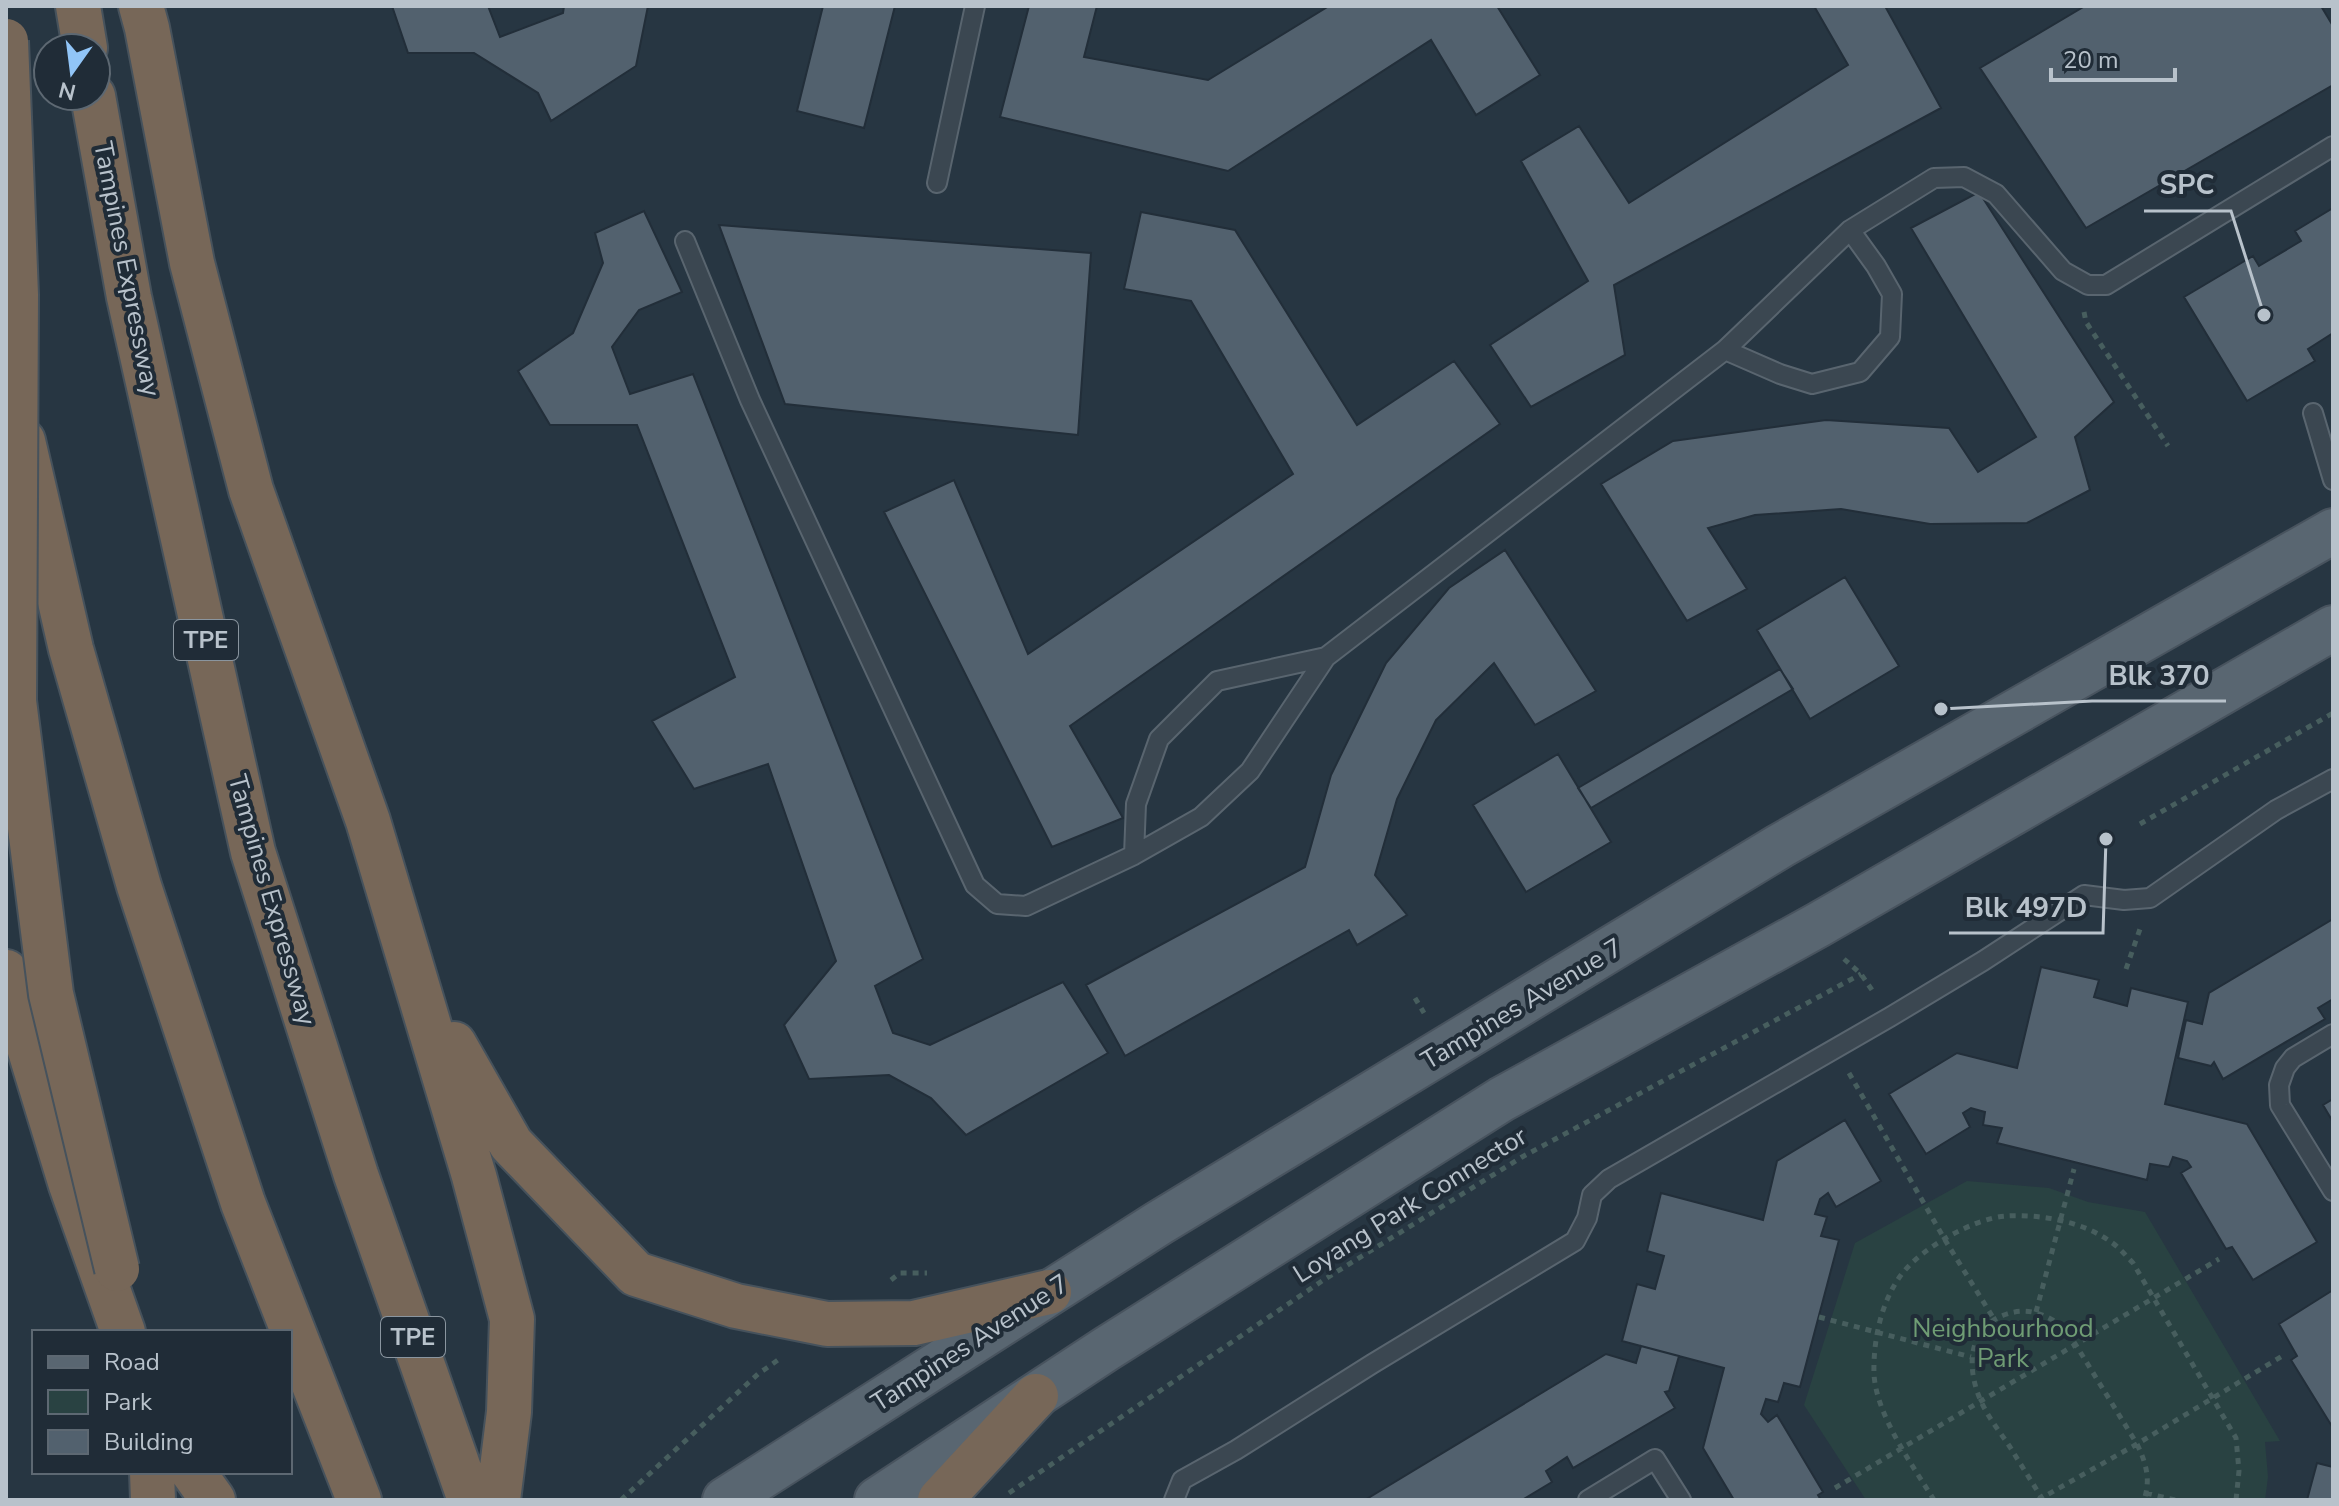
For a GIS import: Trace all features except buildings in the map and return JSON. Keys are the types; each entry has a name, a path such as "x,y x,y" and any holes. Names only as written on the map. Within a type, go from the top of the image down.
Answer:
{"highway":[{"path":"78,6 82,32"},
{"path":"141,6 192,263 251,490 368,821 474,1176 512,1319 509,1412 498,1500"},
{"path":"6,41 16,295 14,701 51,994 117,1269 137,1330"},
{"name":"Tampines Expressway","path":"96,112 129,297 253,852 356,1175 470,1500"},
{"path":"6,365 71,649 139,886 243,1203 359,1500"},
{"path":"409,961 511,1144 636,1274 736,1306 827,1324 914,1323 1049,1292"},
{"path":"6,972 71,1185 122,1330"},
{"path":"940,1500 1036,1396"},
{"path":"152,1474 153,1500"},
{"path":"184,1474 192,1500"},
{"path":"194,1474 213,1500"}],"main road":[{"name":"Tampines Avenue 7","path":"725,1500 1049,1292 1780,846 2333,531"},
{"path":"877,1500 1502,1099 1818,925 2333,628"}],"lane":[{"path":"937,183 975,6"},
{"path":"685,241 750,400 975,885 997,904 1026,906 1134,855 1201,817 1250,771 1326,657 1725,350 1850,230 1934,178 1964,177 1996,194 2063,271 2088,285 2106,285 2333,146"},
{"path":"1725,350 1812,384 1860,372 1890,337 1892,294 1850,230"},
{"path":"2313,413 2333,480"},
{"path":"1134,855 1136,804 1159,739 1217,681 1326,657"},
{"path":"1174,1500 1182,1480 1236,1450 1575,1241 1587,1218 1592,1195 1609,1179 1890,1017 2084,895 2124,900 2150,898 2276,810 2333,779"},
{"path":"2333,1034 2293,1058 2285,1068 2279,1085 2280,1105 2333,1191"},
{"path":"1588,1500 1655,1459 1681,1500"}],"path":[{"path":"2088,285 2081,299 2086,322 2168,446"},
{"path":"2140,824 2333,713"},
{"path":"2126,969 2150,898"},
{"path":"1818,925 1847,963 1861,974 1890,1017"},
{"name":"Loyang Park Connector","path":"998,1500 1325,1279 1522,1157 1861,974"},
{"path":"1415,998 1425,1014 1429,1011"},
{"path":"1835,1048 1994,1319"},
{"path":"2036,1312 2074,1169"},
{"path":"1934,1500 1884,1413 1874,1377 1876,1332 1900,1276 1920,1255 1981,1222 2003,1216 2038,1217 2072,1223 2110,1241 2133,1263 2236,1438 2239,1471 2236,1500"},
{"path":"1835,1488 2219,1259"},
{"path":"888,1282 900,1273 928,1274"},
{"path":"2175,1500 2145,1496 2148,1479 2145,1460 2137,1444 2066,1329 2050,1317 2036,1312 2015,1311 1994,1319 1976,1336 1971,1357 1981,1402 2041,1499 2137,1444 2284,1355"},
{"path":"1819,1317 1971,1357"},
{"path":"621,1500 758,1374 827,1324"}],"green space":[{"name":"Neighbourhood Park","path":"1967,1181 2049,1188 2088,1202 2145,1212 2280,1441 2265,1442 2268,1477 2265,1500 1866,1500 1804,1405 1855,1243"}],"place":[{"name":"SPC","path":"2264,315"},
{"name":"Blk 370","path":"1941,709"},
{"name":"Blk 497D","path":"2106,839"}]}
